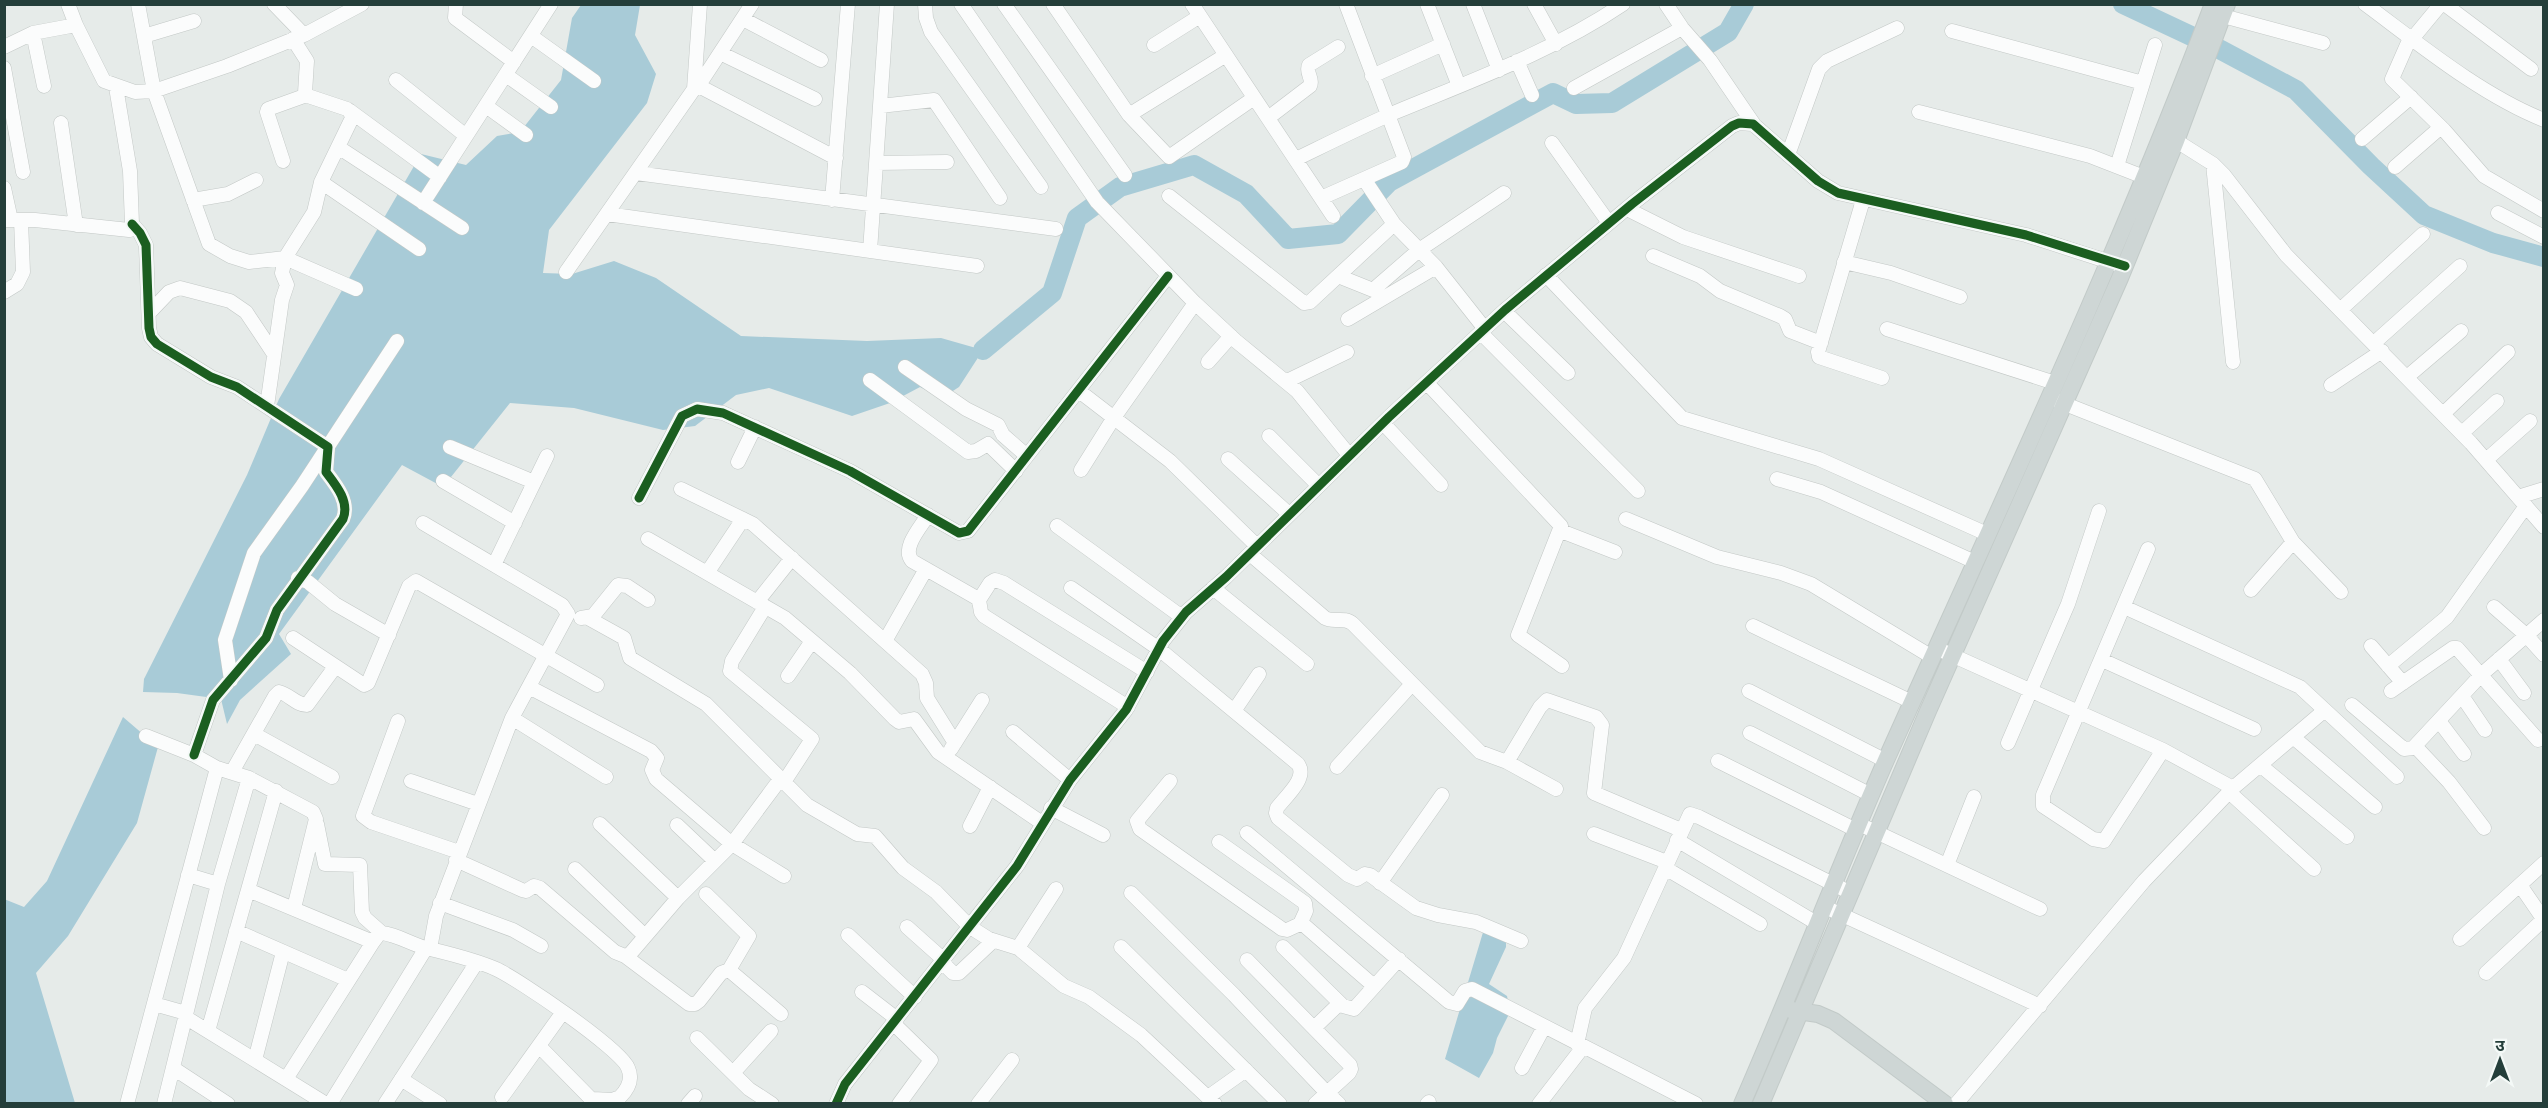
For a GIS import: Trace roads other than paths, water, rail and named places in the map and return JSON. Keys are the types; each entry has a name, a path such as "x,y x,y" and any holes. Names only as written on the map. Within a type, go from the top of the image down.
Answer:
{"main road":[{"path":"1742,1104 1871,795 1975,562 2055,395 2087,353 2125,266 2216,12"},
{"path":"1761,1104 1952,656 2055,395 2072,345 2144,177 2170,136"},
{"path":"2072,345 2087,353"},
{"path":"1784,1008 1818,1014 1834,1021 1945,1104"}],"street":[{"path":"68,4 104,81 135,92 154,90 227,66 298,37 352,7"},
{"path":"138,4 154,90 207,240 216,249 249,262 285,258 356,289"},
{"path":"274,4 298,37 307,61 307,95"},
{"path":"456,4 455,18 514,62"},
{"path":"423,203 551,4"},
{"path":"697,84 700,4"},
{"path":"566,272 688,100 752,4"},
{"path":"832,200 848,4"},
{"path":"870,251 887,4"},
{"path":"925,4 926,18 932,32 1041,187"},
{"path":"961,4 1097,202 1168,276 1231,336 1298,391 1350,455"},
{"path":"1004,4 1125,175"},
{"path":"1053,4 1129,115 1168,157 1254,98"},
{"path":"1321,198 1404,160 1404,154 1346,4"},
{"path":"1427,4 1459,86"},
{"path":"1473,4 1499,70"},
{"path":"1534,4 1556,44"},
{"path":"1296,159 1388,116 1556,44 1589,28 1623,4"},
{"path":"1666,4 1682,28 1700,46 1756,127 1818,181 1838,193 2026,235 2125,266"},
{"path":"2365,4 2445,63 2521,110 2544,120"},
{"path":"2531,69 2447,6 2441,4 2411,38 2392,79 2441,127 2484,176 2544,211"},
{"path":"1154,45 1196,10 1334,216"},
{"path":"2216,12 2323,43"},
{"path":"743,19 821,60"},
{"path":"144,36 194,21"},
{"path":"4,47 33,33 76,25"},
{"path":"1574,88 1682,28"},
{"path":"1788,155 1819,69 1827,61 1897,28"},
{"path":"1952,31 2144,83"},
{"path":"33,33 44,86"},
{"path":"531,36 594,81"},
{"path":"1372,76 1443,44"},
{"path":"2117,166 2156,45"},
{"path":"1268,118 1310,86 1311,81 1307,71 1309,66 1338,46"},
{"path":"720,53 815,99"},
{"path":"1129,115 1226,55"},
{"path":"1517,62 1532,95"},
{"path":"4,68 23,172"},
{"path":"506,75 551,107"},
{"path":"396,80 466,136"},
{"path":"697,84 836,158"},
{"path":"12,220 129,230 132,224 130,171 116,87"},
{"path":"283,161 268,109 307,95 350,111 440,177"},
{"path":"2362,139 2411,97"},
{"path":"880,106 934,100 1000,198"},
{"path":"486,106 526,135"},
{"path":"267,406 286,285 282,273 285,258 314,212 321,182 352,118 350,111"},
{"path":"1919,112 2090,156 2144,177"},
{"path":"841,1102 845,1084 1017,866 1070,780 1128,706 1159,649 1182,617 1503,311 1627,208 1732,126 1745,122 1756,127"},
{"path":"61,123 76,225"},
{"path":"2395,167 2441,127"},
{"path":"2170,136 2213,164 2286,255 2462,433 2544,527"},
{"path":"1552,143 1609,223"},
{"path":"338,147 462,228"},
{"path":"876,163 947,162"},
{"path":"2213,164 2233,363"},
{"path":"636,173 1056,229"},
{"path":"1364,179 1394,224 1436,267 1483,331 1638,491"},
{"path":"193,200 228,194 256,180"},
{"path":"321,182 419,249"},
{"path":"4,188 23,272 17,284 4,292"},
{"path":"1338,276 1373,290 1419,250 1504,193"},
{"path":"1168,196 1304,303 1310,302 1394,224"},
{"path":"1863,200 1821,343 1819,357 1882,378"},
{"path":"1627,208 1683,237 1799,276"},
{"path":"2498,213 2544,237"},
{"path":"607,214 977,266"},
{"path":"132,224 146,245 150,333 157,344 211,377 237,387 328,447"},
{"path":"2340,310 2422,234"},
{"path":"1653,256 1700,276 1720,291 1780,316 1785,319 1790,331 1821,343"},
{"path":"1844,262 1891,273 1960,297"},
{"path":"2331,385 2378,347 2460,266"},
{"path":"1348,320 1436,267"},
{"path":"1546,275 1682,418 1819,459 1988,534"},
{"path":"639,498 682,416 686,412 697,409 718,411 850,471 959,533 968,531 1168,276"},
{"path":"149,313 169,292 180,288 230,301 246,312 274,354"},
{"path":"1081,470 1113,419 1196,303"},
{"path":"1503,311 1568,373"},
{"path":"1887,329 2055,395 2255,479 2293,542 2341,592"},
{"path":"2407,377 2461,331"},
{"path":"1208,362 1231,336"},
{"path":"231,680 225,640 234,619 249,563 397,341"},
{"path":"1287,381 1347,352"},
{"path":"2443,414 2508,352"},
{"path":"905,367 966,409 998,425 1003,435 1027,456"},
{"path":"870,380 965,450 972,453 988,444 1016,471"},
{"path":"1427,382 1559,521 1561,531 1518,635 1562,666"},
{"path":"1079,391 1177,468 1253,550 1324,618 1348,620 1480,752 1507,762 1556,789"},
{"path":"2462,433 2498,401"},
{"path":"2486,460 2530,421"},
{"path":"1383,423 1441,485"},
{"path":"738,462 755,427"},
{"path":"1269,436 1318,485"},
{"path":"194,755 211,705 266,638 277,610 345,514 345,507 337,485 326,472 328,447"},
{"path":"450,447 534,482"},
{"path":"494,566 548,456"},
{"path":"1228,459 1289,514"},
{"path":"1777,479 1821,492 1975,562"},
{"path":"443,481 514,523"},
{"path":"681,489 757,527 925,677 927,698 955,743"},
{"path":"2388,666 2447,617 2522,501 2544,489"},
{"path":"2008,743 2068,604 2099,511"},
{"path":"928,514 908,552 912,561 979,600"},
{"path":"707,573 743,519"},
{"path":"1626,519 1717,557 1781,573 1811,584 1934,653 1952,656 2163,750 2231,790 2314,869"},
{"path":"154,1004 186,1015 208,1031 328,1104 428,948 433,923 457,856 512,718 567,619 566,609 562,605 423,523"},
{"path":"1057,526 1182,617"},
{"path":"1561,531 1615,552"},
{"path":"648,539 785,618 850,673 895,719 899,722 914,719 934,747 946,758 1042,823"},
{"path":"2251,590 2293,542"},
{"path":"2148,549 2041,801 2047,811 2093,839 2104,841 2163,750"},
{"path":"625,956 630,954 678,898 732,844 812,739 734,675 730,666 761,605 792,558"},
{"path":"885,641 926,569"},
{"path":"298,578 308,582 335,604 389,635"},
{"path":"1128,706 984,615 981,612 979,600 990,583 995,580 1000,581 1147,672"},
{"path":"293,638 364,685 368,683 409,586 416,582 597,685"},
{"path":"567,619 593,616 618,585 627,586 648,600"},
{"path":"1071,588 1159,649 1301,767 1299,780 1277,808 1278,818 1353,878 1370,875 1408,903 1426,912 1476,922 1521,941"},
{"path":"1213,588 1307,664"},
{"path":"2124,607 2294,683 2397,777"},
{"path":"2494,607 2526,635 2544,655"},
{"path":"588,618 624,638 630,658 706,704 812,809 857,834 875,836 903,868 936,892 970,927 993,941 1018,948 1064,986 1089,998 1141,1035 1212,1100 1246,1070"},
{"path":"2352,705 2404,749 2409,750 2482,674 2544,620"},
{"path":"1753,626 1912,702"},
{"path":"788,676 812,640"},
{"path":"2371,646 2403,683"},
{"path":"2391,691 2453,648 2461,652 2482,674 2538,740"},
{"path":"2499,659 2524,693"},
{"path":"2102,660 2254,729"},
{"path":"232,772 279,692 302,705 307,705 335,667"},
{"path":"1234,711 1259,674"},
{"path":"1337,767 1412,684"},
{"path":"529,687 655,754 657,758 652,770 656,779 732,844 784,876"},
{"path":"1749,692 1886,761"},
{"path":"2462,696 2485,730"},
{"path":"946,758 982,700"},
{"path":"1507,762 1540,707 1547,700 1596,717 1601,720 1602,725 1594,793 1679,835 1818,924"},
{"path":"1956,1104 2139,887 2231,790 2325,710"},
{"path":"512,718 606,777"},
{"path":"398,721 363,816 371,822 457,856 522,890 526,891 534,886 540,888 615,952 625,956 689,1004 699,1001 721,973 729,969 749,936 705,894"},
{"path":"2439,721 2464,754"},
{"path":"1013,732 1070,780"},
{"path":"1750,733 1871,795"},
{"path":"254,734 332,777"},
{"path":"146,736 194,755 217,768 249,777 313,812 325,864 360,865 362,912 378,938"},
{"path":"2293,737 2375,807"},
{"path":"2415,746 2449,782 2484,828"},
{"path":"1718,761 1858,827 1877,832 2040,909"},
{"path":"2260,765 2347,837"},
{"path":"127,1104 217,768"},
{"path":"164,1104 218,884 249,777"},
{"path":"411,781 478,804"},
{"path":"1170,781 1137,821 1140,829 1282,929 1287,930 1300,924 1306,911 1305,903 1220,842"},
{"path":"970,826 990,787"},
{"path":"208,1031 276,791"},
{"path":"1380,882 1442,795"},
{"path":"1947,865 1974,797"},
{"path":"1051,808 1103,835"},
{"path":"1539,1104 1580,1046 1585,1008 1624,958 1690,814 1851,893"},
{"path":"294,908 316,819"},
{"path":"600,824 678,898"},
{"path":"677,825 714,860"},
{"path":"1247,832 1452,1004 1457,1004 1465,991 1472,989 1696,1104"},
{"path":"1594,834 1666,865 1760,924"},
{"path":"2460,939 2544,863"},
{"path":"575,869 645,936"},
{"path":"188,875 218,884"},
{"path":"2486,973 2544,920 2520,885"},
{"path":"1018,948 1056,889"},
{"path":"248,890 378,938 428,948 477,962 518,980 563,1012 623,1060 630,1071 627,1087 620,1097 595,1101 539,1046"},
{"path":"1131,893 1234,994 1339,1104"},
{"path":"440,903 513,930 541,946"},
{"path":"1825,907 2040,1006"},
{"path":"1300,924 1374,986"},
{"path":"907,927 953,973 958,973 993,941"},
{"path":"236,931 348,980"},
{"path":"848,935 915,997"},
{"path":"286,1079 348,980 378,938"},
{"path":"1121,946 1280,1104"},
{"path":"1283,947 1340,1003 1346,1008 1354,1009 1399,959"},
{"path":"255,1060 283,952"},
{"path":"1247,960 1346,1060 1351,1069 1314,1104"},
{"path":"385,1104 477,962"},
{"path":"729,969 780,1014"},
{"path":"862,992 896,1021 931,1060 899,1104"},
{"path":"1314,1028 1340,1003"},
{"path":"502,1098 563,1012"},
{"path":"1522,1068 1544,1026"},
{"path":"733,1073 771,1031"},
{"path":"697,1038 753,1093 772,1104"},
{"path":"978,1104 1012,1060"},
{"path":"173,1068 228,1104"},
{"path":"401,1079 440,1103"}],"water":[{"path":"581,5 640,5 635,35 656,74 647,103 549,230 543,273 572,274 614,261 656,278 741,336 867,341 941,338 983,350 959,387 942,398 920,387 890,403 852,416 769,388 736,395 695,426 663,430 574,408 510,403 443,487 402,465 279,634 291,654 240,700 227,724 221,699 177,693 143,692 144,679 247,475 279,399 421,154 466,165 497,136 520,132 561,80 572,18"},
{"path":"123,717 158,747 137,823 68,936 36,973 75,1103 5,1103 4,899 24,907 47,881"},
{"path":"1506,928 1506,947 1489,984 1507,996 1510,1012 1497,1038 1493,1053 1479,1078 1445,1059 1484,929"}],"waterway":[{"path":"983,350 1052,293 1077,218 1120,187 1194,165 1246,194 1288,239 1338,234 1389,182 1553,93 1576,104 1612,103 1728,32 1744,4"},
{"path":"2123,4 2221,50 2296,90 2371,166 2424,215 2493,243 2544,257"}]}
